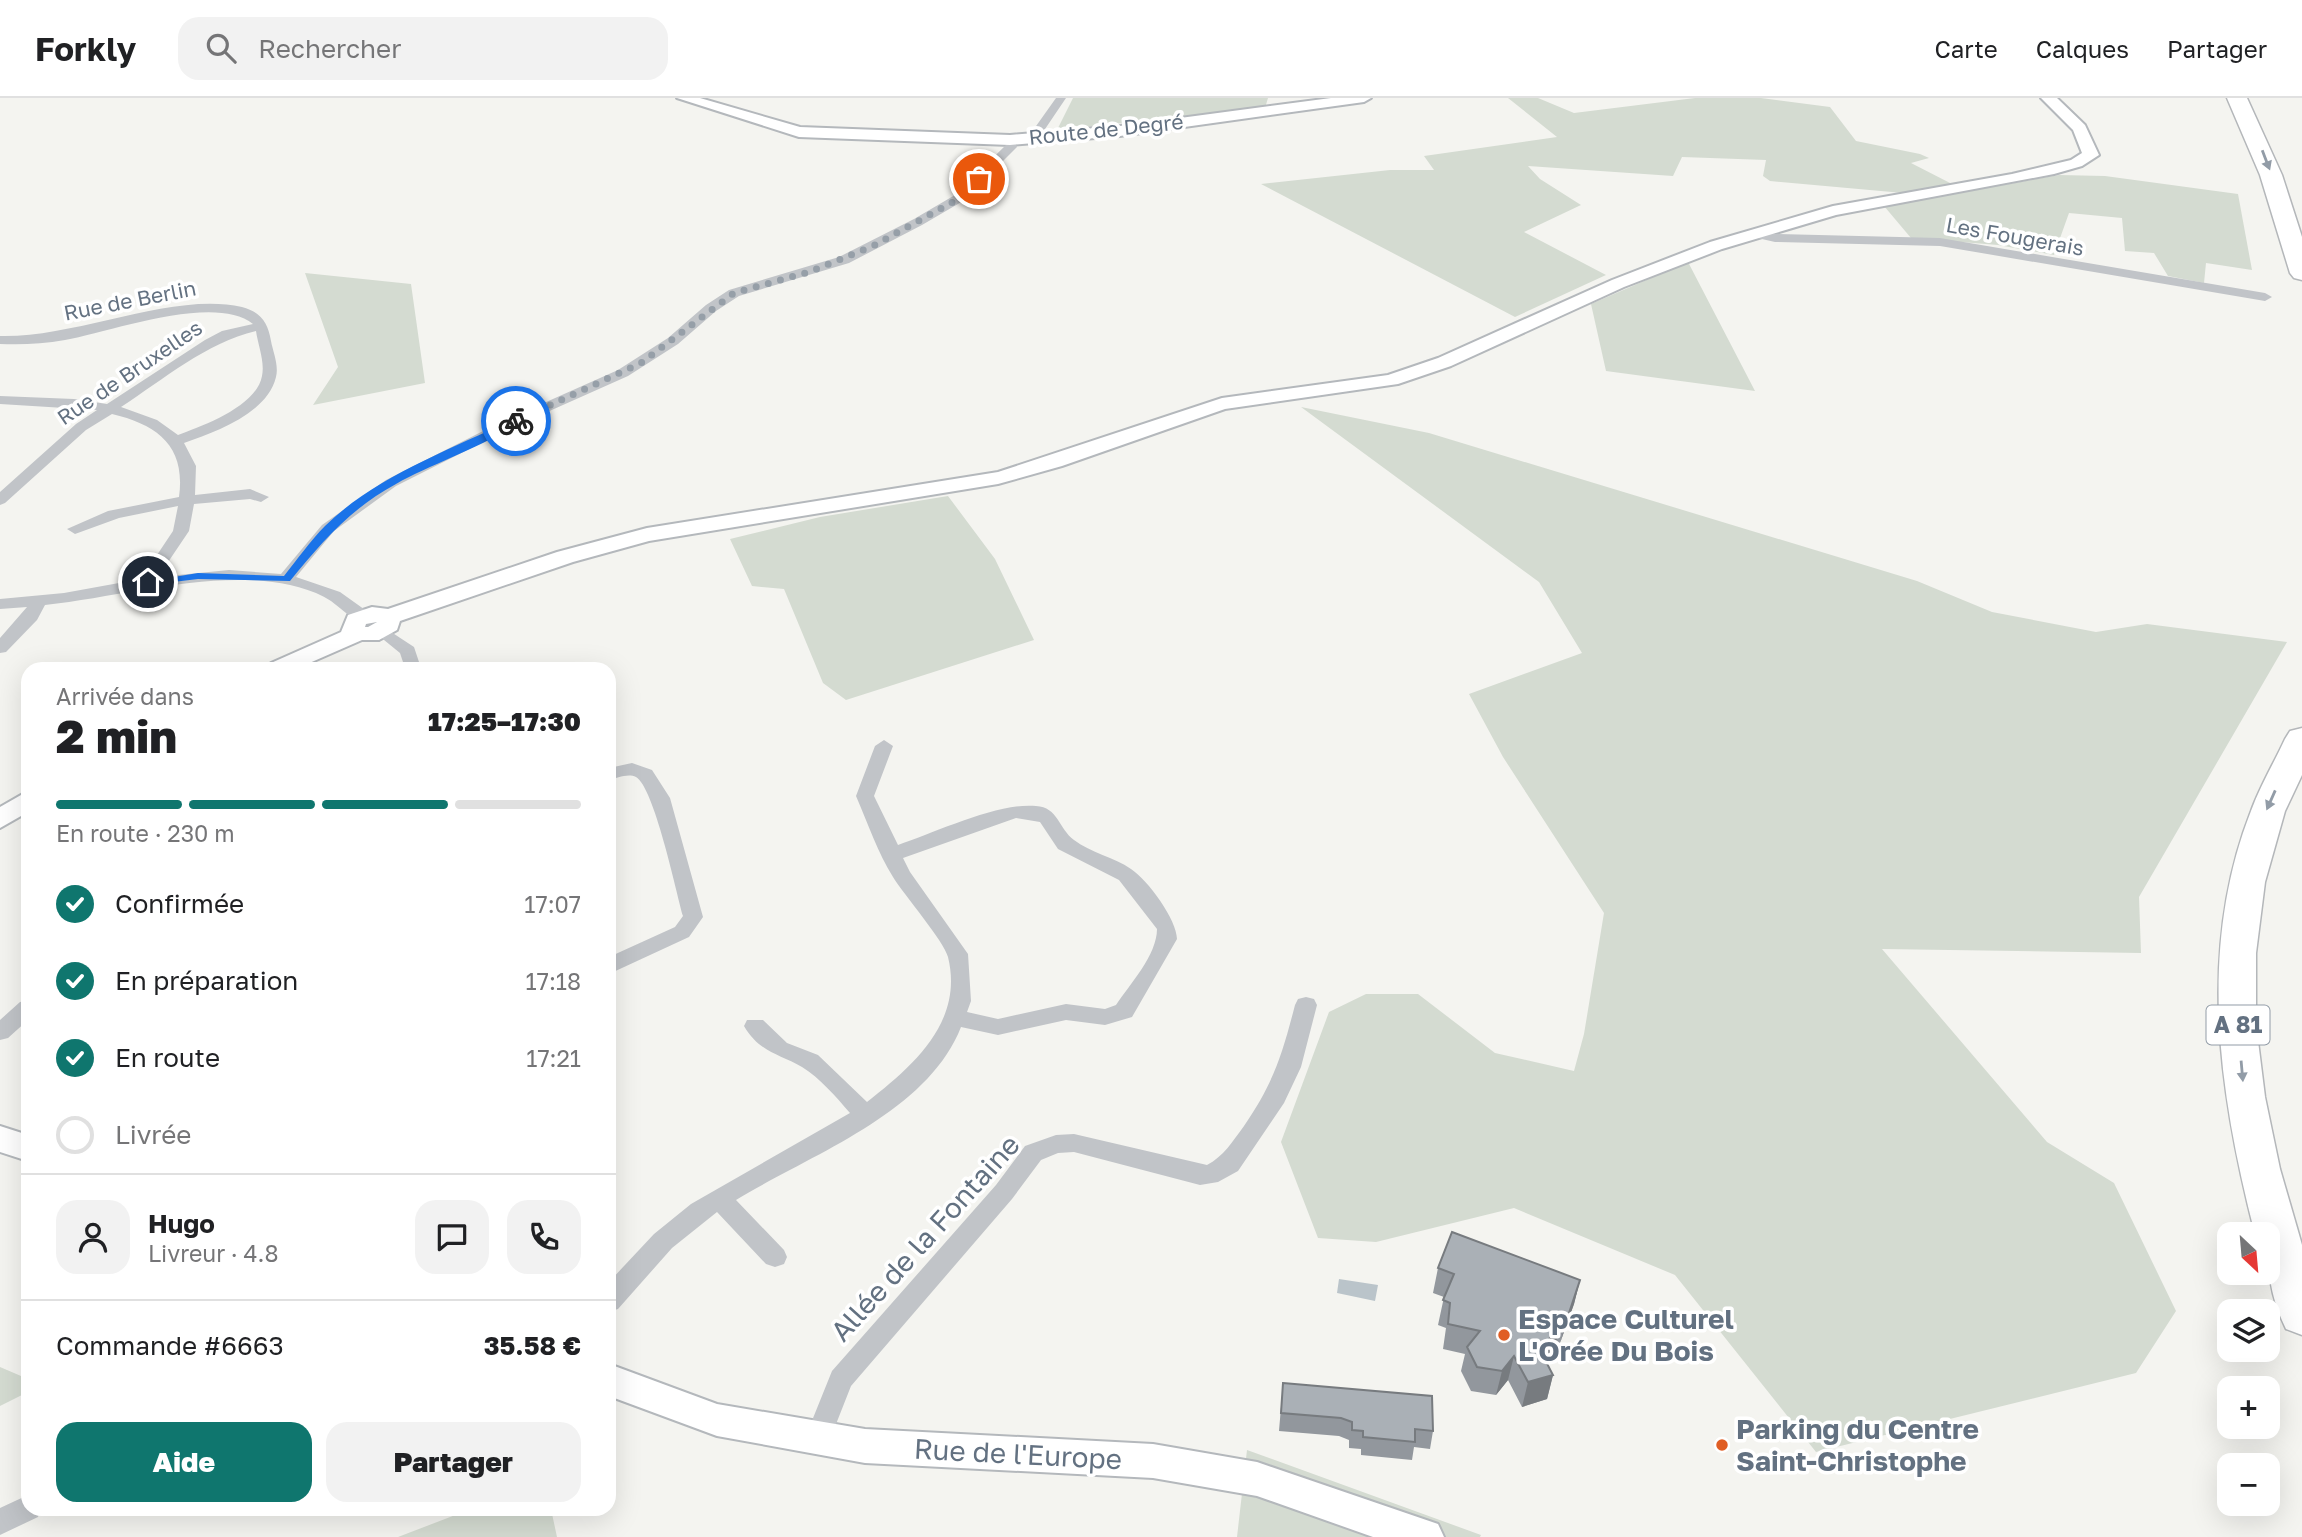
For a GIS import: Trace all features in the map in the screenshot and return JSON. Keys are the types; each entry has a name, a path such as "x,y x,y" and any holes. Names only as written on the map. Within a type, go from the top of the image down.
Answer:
{"highway":[{"path":"2237,98 2272,175 2302,273"},
{"path":"2254,98 2279,147 2302,208"},
{"name":"A 81","path":"2302,739 2264,816 2247,872 2237,932 2236,958 2236,1010 2244,1097 2271,1220 2302,1315"}],"street":[{"name":"Route de Degré","path":"684,98 705,101 799,132 1010,140 1120,131 1364,98"},
{"path":"1035,136 1062,98"},
{"path":"0,604 38,601 198,576 286,579 324,591 352,607 359,625 369,635 385,624 565,557 634,538 1007,476 1053,464 1196,410 1250,399 1347,390 1393,380 1649,270 1757,234 1866,203 2052,171 2083,162 2091,155 2080,128 2048,98"},
{"path":"286,579 328,528 391,483 502,427 623,373 666,347 734,293 844,260 918,222 965,193 1013,145 1010,140"},
{"name":"Les Fougerais","path":"1757,234 1774,238 1940,242 2265,297"},
{"name":"Rue de Berlin","path":"0,340 67,335 201,307 239,311 257,319 261,326"},
{"path":"176,441 218,425 244,407 265,386 270,376 261,326"},
{"name":"Rue de Bruxelles","path":"0,500 81,427 226,334 261,326"},
{"path":"0,400 71,402 111,410 151,423 176,441 184,453 188,467 186,520 148,582"},
{"path":"75,529 92,520 187,502 250,494 261,497"},
{"path":"0,648 31,616 38,601"},
{"path":"385,624 408,652 411,662"},
{"path":"290,662 359,625"},
{"path":"616,1294 682,1224 719,1198 793,1159 866,1115 916,1075 934,1056 955,1018 963,988 958,954 890,855 865,796 884,746"},
{"path":"616,772 632,769 649,779 660,797 693,917 682,932 616,963"},
{"path":"0,819 21,805"},
{"path":"890,855 1015,812 1038,812 1046,817 1065,844 1126,875 1152,905 1167,929 1167,939 1160,953 1124,1011 1105,1017 1066,1012 998,1027 955,1018"},
{"name":"Allée de la Fontaine","path":"818,1438 841,1379 1004,1192 1033,1153 1056,1144 1074,1143 1200,1175 1219,1172 1230,1164 1276,1097 1290,1067 1306,1005"},
{"path":"0,1032 21,1014"},
{"path":"755,1027 779,1049 810,1062 834,1081 866,1115"},
{"path":"0,1139 21,1145"},
{"path":"719,1198 775,1257"},
{"name":"Rue de l'Europe","path":"616,1383 680,1409 717,1420 865,1446 1153,1461 1257,1479 1425,1537"},
{"path":"0,1522 21,1512"}],"shaded area":[{"path":"1073,98 1268,98 1265,108 1057,130"},
{"path":"1508,98 1538,98 1574,113 1695,98 1761,98 1830,107 1856,141 1929,158 1911,163 1952,184 1903,193 1770,181 1763,176 1766,160 1682,157 1673,176 1528,166 1540,179 1581,205 1524,232 1606,275 1515,317 1261,184 1390,170 1434,170 1424,156 1557,137"},
{"path":"2059,175 2105,176 2238,194 2252,270 2206,263 2204,283 2168,276 2154,253 2125,251 2122,218 2069,213 2054,255 1998,245 1911,238 1884,206"},
{"path":"1688,262 1755,391 1606,371 1591,304"},
{"path":"305,273 411,284 425,383 313,405 338,367"},
{"path":"1301,407 1429,433 1917,581 1992,612 2096,632 2147,624 2287,642 2139,897 2141,953 1882,949 2047,1142 2114,1183 2176,1311 2136,1373 1816,1452 1675,1275 1514,1208 1376,1242 1318,1238 1281,1142 1329,1012 1366,994 1418,994 1495,1053 1574,1071 1584,1034 1604,913 1503,757 1469,694 1582,653 1539,582"},
{"path":"948,496 995,559 1034,640 846,700 823,683 784,589 752,586 730,539 820,517"},
{"path":"1339,1279 1378,1285 1375,1301 1337,1293"},
{"path":"0,1367 21,1376 21,1396 0,1406"},
{"path":"1247,1450 1481,1535 1237,1537"},
{"path":"453,1516 552,1516 557,1537 398,1537"}],"building":[{"name":"Espace Culturel L'Orée Du Bois","path":"1452,1232 1580,1280 1567,1319 1563,1317 1541,1352 1553,1375 1528,1382 1514,1356 1502,1371 1477,1367 1467,1347 1480,1331 1448,1324 1450,1303 1443,1300 1454,1274 1438,1268"},
{"path":"1283,1383 1432,1396 1433,1431 1415,1429 1415,1442 1363,1437 1363,1431 1352,1430 1352,1422 1341,1418 1281,1413"}],"way so far":[{"path":"516,421 589,390 641,363 734,293 750,286 809,272 844,260 960,198 979,179"}],"place":[{"name":"Espace Culturel L'Orée Du Bois","path":"1504,1335"},
{"name":"Parking du Centre Saint-Christophe","path":"1722,1445"}],"route":[{"path":"148,582 186,576 286,579 295,573 328,528 361,502 391,483 516,421"}]}
